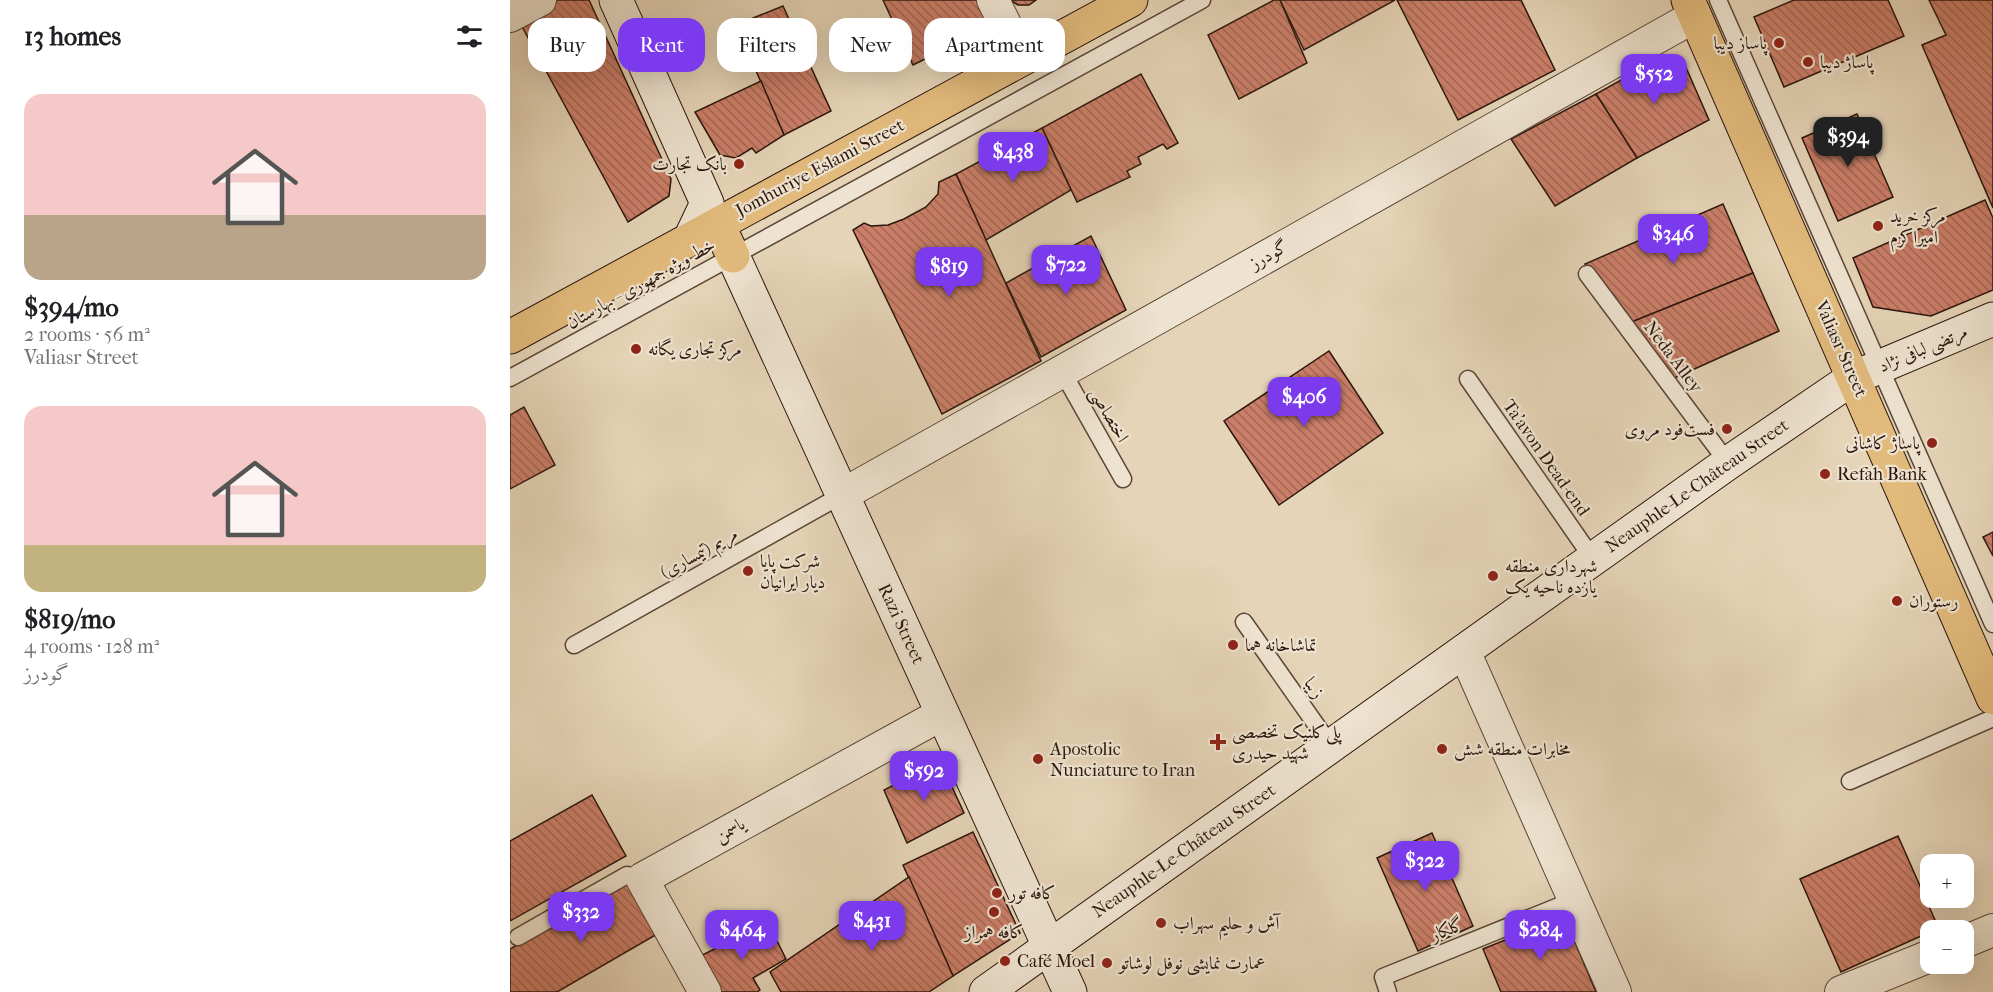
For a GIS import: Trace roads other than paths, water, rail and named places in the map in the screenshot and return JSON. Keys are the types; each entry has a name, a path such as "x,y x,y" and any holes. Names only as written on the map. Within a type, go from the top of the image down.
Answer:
{"main road":[{"path":"616,0 707,203 704,231 733,256"},
{"name":"Jomhuriye Eslami Street","path":"1065,36 1131,0"},
{"name":"Valiasr Street","path":"1701,5 1866,373 1993,698"},
{"name":"Jomhuriye Eslami Street","path":"510,337 998,72"},
{"name":"Razi Street","path":"733,256 1070,992"},
{"name":"مرتضی لبافی نژاد","path":"1866,373 1993,319"},
{"name":"Neauphle-Le-Château Street","path":"986,992 1728,463 1866,373"}],"street":[{"path":"510,16 540,0"},
{"path":"993,0 1002,18"},
{"name":"گودرز","path":"842,495 1701,5"},
{"path":"1464,651 1615,992"},
{"name":"یاسمن","path":"642,879 942,714"},
{"path":"642,879 705,992"},
{"path":"1974,938 1993,930"},
{"path":"1841,992 1920,960"}],"lane":[{"name":"خط ویژه جمهوری - بهارستان","path":"510,378 1202,0"},
{"name":"Neda Alley","path":"1587,274 1728,463"},
{"name":"اختصاصی","path":"1062,371 1123,478"},
{"path":"1866,373 1993,624"},
{"name":"Ta'avon Dead-end","path":"1468,379 1593,559"},
{"name":"مریم (تیمساری)","path":"574,645 842,495"},
{"name":"زیبا","path":"1244,622 1331,746"},
{"path":"1850,781 1993,718"},
{"name":"یاسمن","path":"518,937 627,875 642,879"},
{"name":"گلکار","path":"1388,992 1383,977 1574,900"}],"place":[{"name":"پاساز دیبا","path":"1779,43"},
{"name":"پاساژ دیبا","path":"1808,62"},
{"name":"بانک تجارت","path":"739,164"},
{"name":"مرکز خرید امیراکرم","path":"1878,226"},
{"name":"مرکز تجاری یگانه","path":"636,349"},
{"name":"فست‌فود مروی","path":"1727,429"},
{"name":"پاساژ کاشانی","path":"1932,443"},
{"name":"Refah Bank","path":"1825,474"},
{"name":"شرکت پایا دیار ایرانیان","path":"748,571"},
{"name":"شهرداری منطقه یازده ناحیه یک","path":"1493,576"},
{"name":"رستوران","path":"1897,601"},
{"name":"تماشاخانه هما","path":"1233,645"},
{"name":"پلی‌کلنیک تخصصی شهید حیدری","path":"1218,742"},
{"name":"مخابرات منطقه شش","path":"1442,749"},
{"name":"Apostolic Nunciature to Iran","path":"1038,759"},
{"name":"کافه تور","path":"997,893"},
{"name":"کافه همراز","path":"994,912"},
{"name":"آش و حلیم سهراب","path":"1161,923"},
{"name":"Café Moel","path":"1005,961"},
{"name":"عمارت نمایشی نوفل لوشاتو","path":"1107,963"}]}
